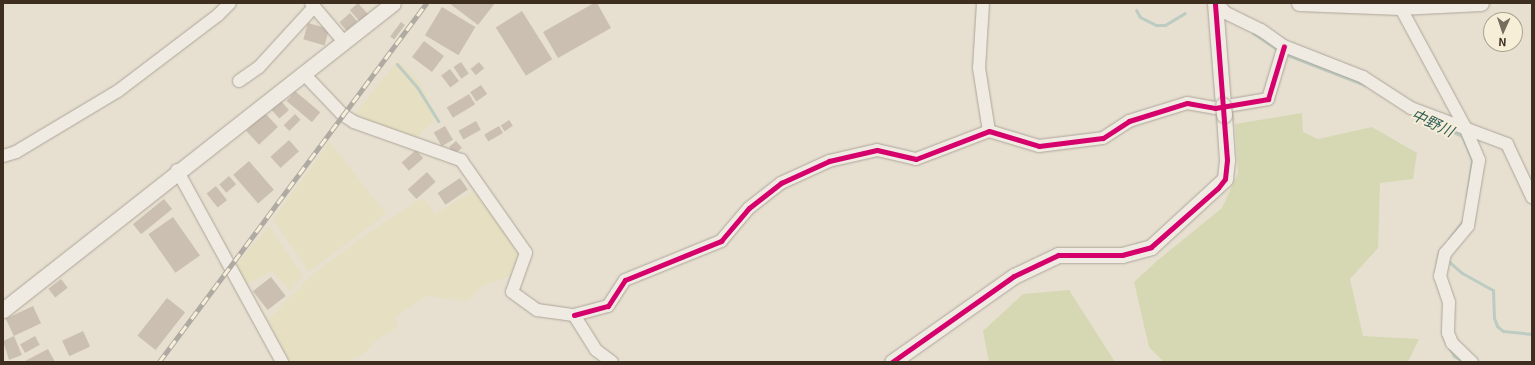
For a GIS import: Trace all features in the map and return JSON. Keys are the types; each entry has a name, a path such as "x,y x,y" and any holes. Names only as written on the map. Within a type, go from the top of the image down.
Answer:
{"street":[{"path":"3,156 16,152 118,91 218,16 230,3"},
{"path":"3,310 177,170 393,3"},
{"path":"982,3 978,68 989,131"},
{"path":"1216,3 1226,13 1261,30 1282,50 1363,77 1411,108 1450,124 1465,127 1508,144 1532,197"},
{"path":"892,362 1014,276 1058,255 1122,255 1151,247 1225,179 1228,160 1216,3"},
{"path":"1299,3 1399,5 1481,3"},
{"path":"239,81 259,67 313,5 344,42"},
{"path":"1399,5 1465,127 1479,160 1468,226 1443,257 1440,276 1449,302 1448,332 1452,343 1472,362"},
{"path":"303,73 343,115 354,122 461,160 526,252 512,292 537,310 574,316 608,306 625,280 721,241 749,208 781,183 828,161 877,150 916,159 989,131 1039,146 1103,138 1129,121 1187,104 1215,108 1268,99 1282,50"},
{"path":"177,170 282,362"},
{"path":"574,316 596,350 612,362"}],"shaded area":[{"path":"398,60 419,81 437,117 416,138 382,128 355,114"},
{"path":"330,142 386,214 309,272 273,219"},
{"path":"474,191 520,253 509,277 482,286 468,301 427,296 396,316 397,328 375,341 365,353 344,362 290,362 268,320 314,273 384,222 424,198 435,214"},
{"path":"269,226 303,276 290,291 272,271 247,284 236,265"}],"green space":[{"path":"1302,113 1303,132 1318,139 1372,127 1417,153 1413,179 1380,183 1378,248 1350,279 1363,336 1419,339 1408,362 1164,362 1149,347 1134,282 1158,260 1222,208 1238,173 1235,124"},
{"path":"1069,290 1115,362 989,362 983,331 1023,294"}],"building":[{"path":"358,3 368,14 360,22 350,10"},
{"path":"449,3 495,3 478,25"},
{"path":"594,3 597,3 611,28 558,58 543,32"},
{"path":"442,7 475,27 458,55 425,35"},
{"path":"522,11 552,59 526,76 496,27"},
{"path":"350,13 357,21 347,30 339,22"},
{"path":"401,22 405,25 394,39 390,36"},
{"path":"308,23 329,29 324,45 303,39"},
{"path":"424,41 444,56 432,72 412,57"},
{"path":"461,62 469,74 461,79 454,67"},
{"path":"479,62 484,68 476,75 471,69"},
{"path":"450,69 459,81 450,88 441,76"},
{"path":"481,85 487,94 476,101 470,92"},
{"path":"295,91 320,112 312,122 287,101"},
{"path":"469,94 475,104 453,118 447,107"},
{"path":"281,101 289,110 279,119 271,110"},
{"path":"265,113 278,127 259,145 246,131"},
{"path":"295,114 301,120 289,131 284,125"},
{"path":"509,120 513,126 505,131 501,126"},
{"path":"476,121 481,130 463,139 459,131"},
{"path":"445,126 453,140 442,146 434,132"},
{"path":"499,126 503,133 488,141 484,134"},
{"path":"289,140 299,151 280,168 270,157"},
{"path":"456,141 462,148 454,154 449,147"},
{"path":"416,150 423,158 409,171 402,162"},
{"path":"249,161 274,190 258,203 233,175"},
{"path":"427,172 436,182 416,199 408,189"},
{"path":"229,176 236,184 226,193 219,185"},
{"path":"460,178 468,190 445,205 438,193"},
{"path":"216,186 227,200 218,208 207,193"},
{"path":"164,199 172,209 141,234 133,224"},
{"path":"173,217 200,256 175,273 148,234"},
{"path":"271,277 286,296 268,310 253,291"},
{"path":"61,279 68,288 55,298 48,289"},
{"path":"167,298 185,312 156,350 137,336"},
{"path":"33,306 41,323 14,336 6,319"},
{"path":"83,331 90,346 69,356 62,341"},
{"path":"14,336 22,355 9,360 3,341"},
{"path":"35,336 40,345 25,353 20,344"},
{"path":"48,349 55,362 23,362"}],"waterway":[{"name":"中野川","path":"1136,10 1140,17 1156,25 1165,25 1185,13"},
{"name":"中野川","path":"1253,33 1280,51"},
{"name":"中野川","path":"1285,54 1365,85"},
{"path":"397,64 417,87 438,121"},
{"name":"中野川","path":"1413,114 1462,136 1472,160 1467,196"},
{"name":"中野川","path":"1449,239 1464,219"},
{"name":"中野川","path":"1436,270 1439,252 1442,248"},
{"path":"1447,260 1462,273 1493,290 1494,318 1497,326 1503,331 1532,334"},
{"name":"中野川","path":"1436,280 1440,292"},
{"name":"中野川","path":"1442,331 1446,342"},
{"name":"中野川","path":"1449,347 1454,356 1464,362"}],"railway":[{"path":"159,362 427,3"}],"cycle path":[{"path":"892,362 1014,276 1058,255 1122,255 1151,247 1218,188 1225,179 1227,160 1215,3"},
{"path":"574,315 608,306 625,280 721,241 749,208 781,183 829,161 877,150 916,159 989,131 1039,146 1103,138 1129,121 1187,103 1215,108 1268,99 1284,46"}]}
